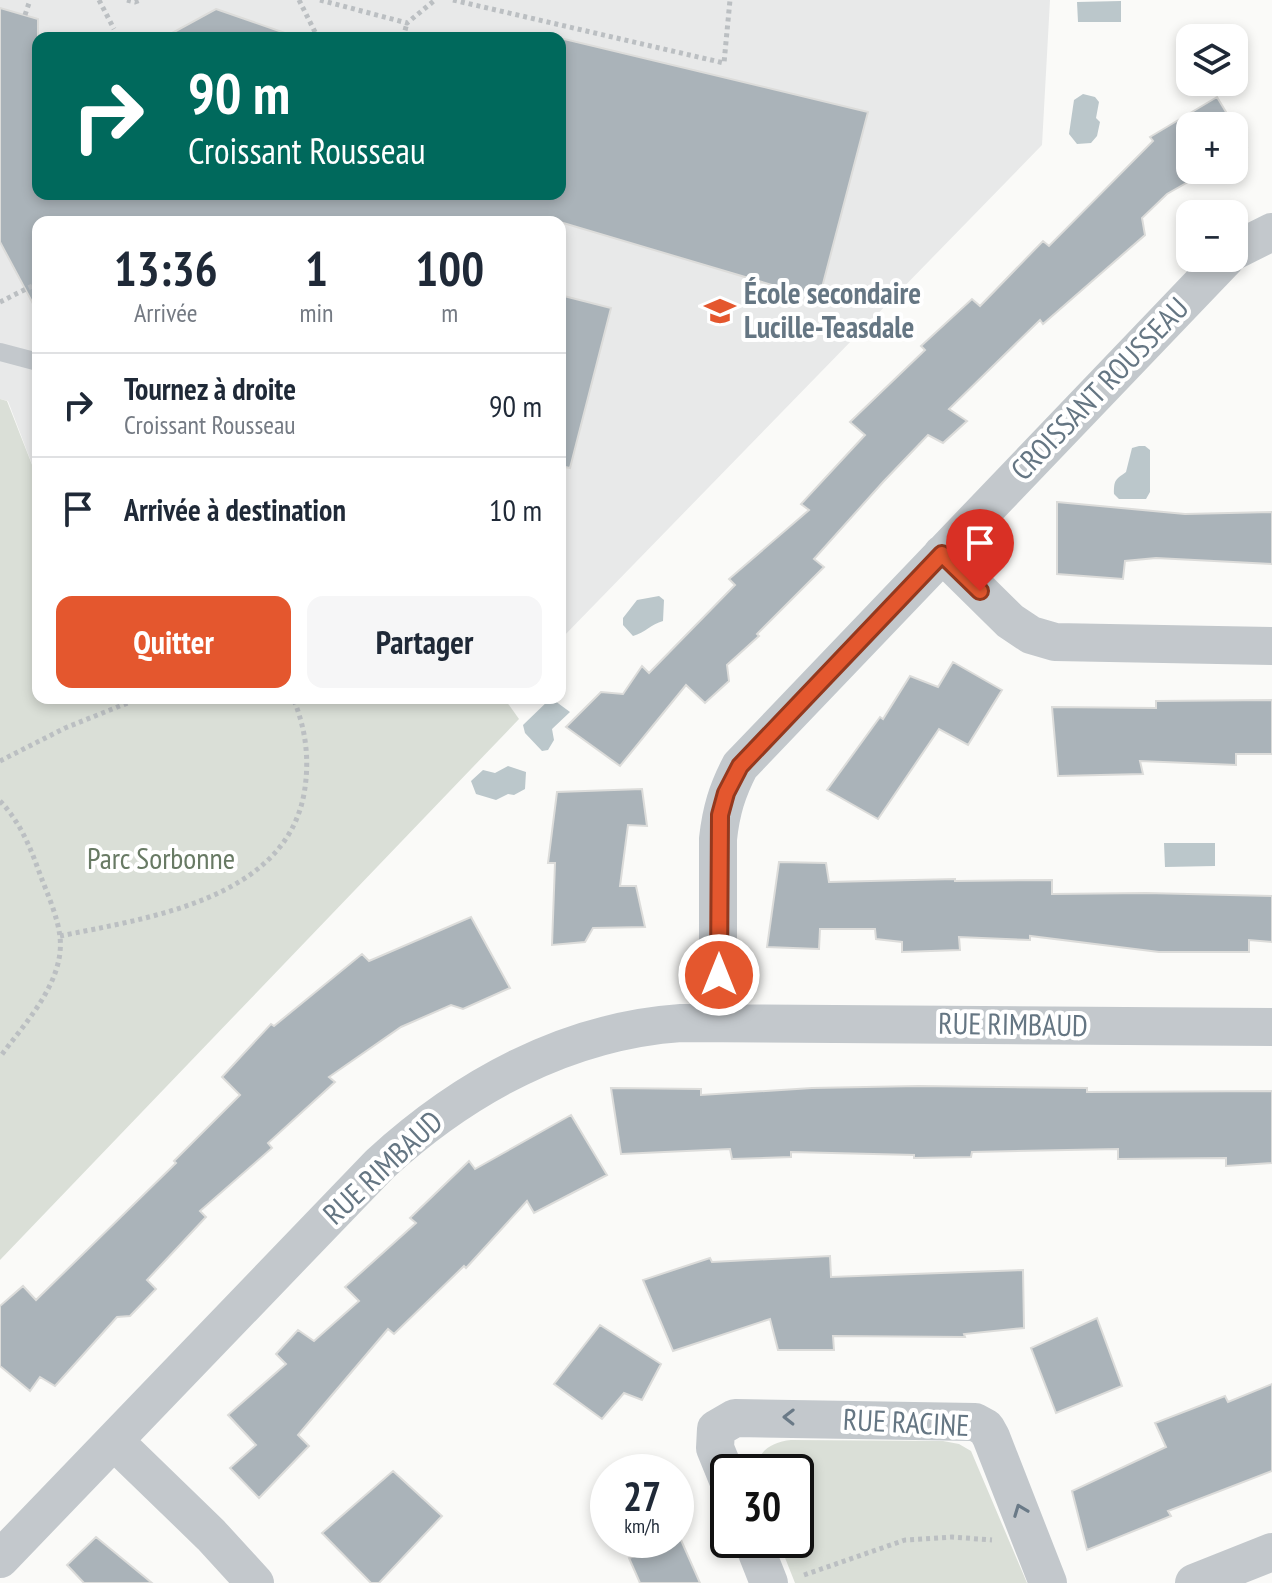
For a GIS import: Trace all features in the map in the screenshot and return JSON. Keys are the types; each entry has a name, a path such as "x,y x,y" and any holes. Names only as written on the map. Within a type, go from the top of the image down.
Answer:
{"street":[{"path":"1248,244 1272,232"},
{"name":"CROISSANT ROUSSEAU","path":"718,1021 720,815 726,793 740,766 1213,272"},
{"path":"942,554 1010,621 1031,635 1055,642 1272,646"},
{"name":"RUE RIMBAUD","path":"0,1559 380,1164 445,1109 551,1052 589,1039 652,1025 718,1021 1272,1027"},
{"name":"RUE RACINE","path":"719,1454 714,1438 716,1429 735,1418 975,1422 986,1428 991,1437 1048,1583"},
{"path":"114,1441 211,1535 255,1583"},
{"path":"1194,1583 1272,1552"},
{"path":"765,1558 781,1581"}],"lane":[{"path":"0,352 32,360"}],"path":[{"path":"25,15 30,0"},
{"path":"99,0 114,29"},
{"path":"127,0 140,0"},
{"path":"299,0 315,32"},
{"path":"320,0 407,23"},
{"path":"405,32 407,23 435,0"},
{"path":"453,0 724,63 730,0"},
{"path":"0,302 32,286"},
{"path":"0,761 65,728 125,704"},
{"path":"60,936 193,904 264,866 295,827 307,777 302,720 295,704"},
{"path":"0,801 19,824 29,844 60,936 52,981 0,1057"},
{"path":"781,1581 905,1540 952,1537 998,1540 1028,1532"}],"shaded area":[{"name":"École secondaire Lucille-Teasdale","path":"0,0 1050,0 1042,145 566,634 566,216 32,216 32,464 8,401 0,399"},
{"path":"1121,1 1121,22 1078,22 1077,2"},
{"path":"1083,94 1095,97 1099,102 1096,118 1100,122 1097,136 1091,143 1077,144 1069,134 1074,100"},
{"path":"1139,446 1150,450 1150,492 1146,499 1119,499 1114,494 1115,483 1126,472 1132,448"},
{"path":"659,596 664,600 663,621 633,636 623,625 623,618 637,600"},
{"path":"545,704 559,704 570,712 552,729 554,740 548,750 542,751 525,733 523,725"},
{"path":"508,766 526,772 525,789 496,800 476,794 471,781 483,770 495,773"},
{"path":"1164,843 1215,843 1215,866 1165,867"}],"green space":[{"name":"Parc Sorbonne","path":"0,399 7,401 32,465 32,704 508,704 519,719 0,1260"},
{"path":"791,1440 943,1441 959,1444 971,1451 1027,1583 795,1583 785,1558 814,1558 814,1454 761,1454 777,1443"}],"building":[{"path":"0,8 38,19 38,32 32,32 32,200 566,200 566,39 868,112 819,299 566,224 566,216 32,216 32,302 0,242"},
{"path":"216,9 282,32 174,32"},
{"path":"1217,97 1226,112 1192,112"},
{"path":"1176,121 1176,184 1184,184 1167,194 1142,218 1145,235 1043,324 1040,320 949,409 967,421 943,443 928,435 883,482 814,559 824,567 727,665 729,681 705,703 686,685 620,766 566,727 601,692 623,694 642,666 649,673 735,585 729,579 809,510 801,504 865,435 850,422 925,350 921,346 972,299 980,306 1043,241 1049,246 1153,141 1150,137"},
{"path":"566,297 611,308 570,468 566,467"},
{"path":"1057,502 1185,514 1272,512 1272,564 1156,558 1125,561 1123,579 1057,574"},
{"path":"953,662 1002,690 968,745 939,729 878,819 827,790 880,717 883,719 910,676 938,687"},
{"path":"1272,700 1272,754 1236,754 1236,765 1140,761 1143,774 1058,776 1052,707 1156,708 1156,701"},
{"path":"642,789 647,826 628,825 620,886 636,886 645,927 593,928 585,942 552,945 555,863 548,863 557,792"},
{"path":"779,862 826,863 829,882 1052,880 1052,894 1272,896 1272,942 1249,940 1249,952 1159,952 1030,936 1030,940 959,937 960,950 902,952 902,942 876,939 875,929 820,929 819,949 767,947"},
{"path":"471,917 510,988 463,1009 451,1005 401,1027 329,1077 335,1082 268,1143 272,1148 200,1211 206,1217 147,1280 156,1289 130,1316 117,1317 55,1386 40,1377 30,1391 0,1366 0,1306 23,1286 36,1300 176,1163 174,1161 240,1095 222,1077 271,1024 274,1026 362,954 369,961"},
{"path":"611,1088 701,1089 701,1095 812,1088 1087,1088 1087,1092 1272,1091 1272,1163 1226,1166 1226,1158 1118,1159 1118,1149 972,1152 971,1157 914,1158 914,1155 791,1152 791,1157 732,1159 730,1149 621,1154"},
{"path":"571,1115 607,1175 534,1213 527,1201 466,1268 464,1266 394,1334 388,1329 298,1435 309,1446 259,1498 230,1468 256,1445 228,1415 286,1364 276,1354 298,1330 314,1341 359,1301 345,1287 416,1223 410,1218 469,1161 475,1169"},
{"path":"830,1256 831,1277 1023,1270 1024,1328 964,1334 965,1337 833,1336 834,1350 778,1350 770,1319 673,1351 643,1280 710,1258 712,1262"},
{"path":"1097,1318 1122,1386 1056,1413 1031,1348"},
{"path":"600,1325 661,1364 642,1400 624,1393 602,1419 554,1384"},
{"path":"1272,1384 1272,1471 1168,1511 1171,1516 1087,1550 1072,1491 1166,1447 1155,1423 1225,1396 1228,1402"},
{"path":"393,1471 442,1516 379,1583 371,1583 322,1533"},
{"path":"96,1537 152,1583 84,1583 67,1565"},
{"path":"629,1558 689,1558 700,1583 640,1583"}],"place":[{"name":"École secondaire Lucille-Teasdale","path":"720,311"}],"route":[{"path":"719,975 720,815 726,793 740,766 942,554 980,591"}]}
